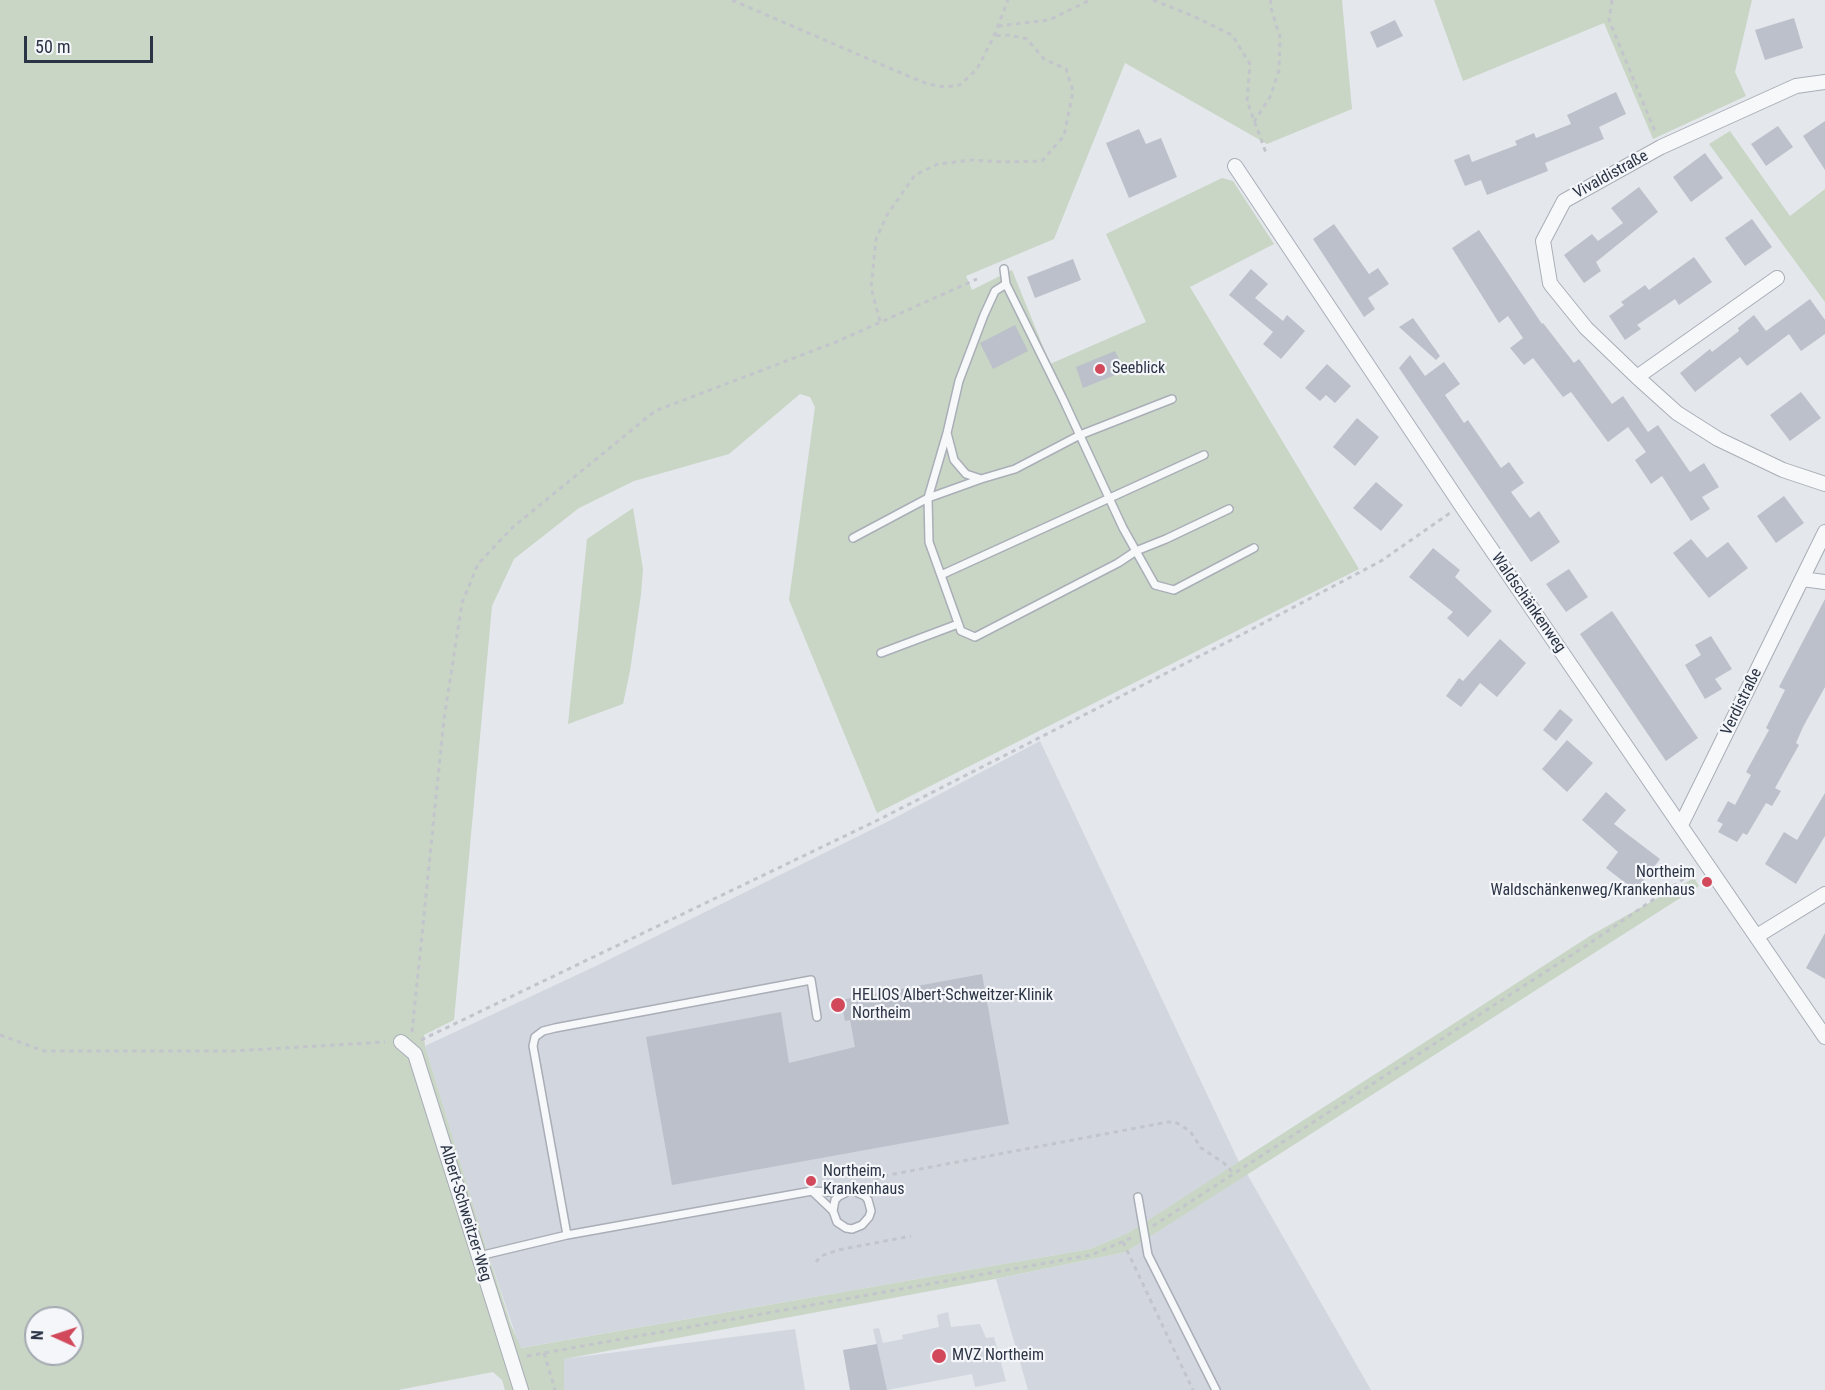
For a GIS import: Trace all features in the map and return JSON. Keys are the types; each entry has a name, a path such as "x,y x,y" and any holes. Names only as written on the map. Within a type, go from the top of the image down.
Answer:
{"street":[{"name":"Vivaldistraße","path":"1825,82 1796,86 1661,147 1564,201 1544,241 1550,283 1582,324 1677,413 1718,439 1783,470 1825,484"},
{"name":"Waldschänkenweg","path":"1235,166 1461,505 1825,1037"},
{"path":"1636,377 1777,278"},
{"name":"Verdistraße","path":"1681,825 1825,532"},
{"path":"1802,579 1825,582"},
{"path":"1757,936 1825,894"},
{"name":"Albert-Schweitzer-Weg","path":"406,1041 415,1054 521,1390"}],"lane":[{"path":"1004,269 1006,284 1110,499 1155,585 1174,590 1254,548"},
{"path":"1006,284 994,291 959,381 928,498 929,542 961,631 975,637 1118,563 1136,551 1229,509"},
{"path":"853,538 928,498 1016,469 1080,435 1172,399"},
{"path":"947,433 954,460 966,474 981,479"},
{"path":"940,575 1204,455"},
{"path":"880,653 958,624"},
{"path":"567,1235 533,1046 535,1036 555,1028 811,980 817,1017"},
{"path":"479,1256 567,1235 812,1191 844,1193 854,1191 868,1200 870,1217 862,1225 852,1229 846,1228 837,1222 833,1211 812,1191"},
{"path":"833,1211 836,1200 844,1193"},
{"path":"1138,1197 1142,1233 1148,1255 1216,1390"}],"path":[{"path":"732,0 908,76 928,84 945,87 960,85 977,69 994,36 1008,0"},
{"path":"998,26 1049,21 1090,0"},
{"path":"1153,0 1232,35 1250,64 1247,101 1266,153"},
{"path":"1254,122 1270,97 1280,70 1280,36 1270,5 1271,0"},
{"path":"1613,0 1609,21 1661,147"},
{"path":"880,321 871,288 876,239 887,216 915,175 938,164 972,159 1005,162 1042,161 1064,136 1073,91 1066,69 1044,59 1027,39 1010,35 994,36"},
{"path":"406,1041 444,718 462,603 478,564 513,527 655,411 825,346 977,279"},
{"path":"0,1035 44,1050 233,1052 366,1042 424,1041 878,820 1381,561 1461,505"},
{"path":"511,1359 1091,1255 1123,1242 1142,1233 1234,1174 1590,943 1706,864"},
{"path":"864,1196 878,1177 1168,1122 1175,1122 1190,1131 1201,1148 1224,1163 1234,1174"},
{"path":"816,1262 821,1256 843,1249 910,1236"},
{"path":"858,1237 860,1246"},
{"path":"841,1240 843,1249"},
{"path":"1123,1242 1193,1390"},
{"path":"544,1353 555,1390"}],"shaded area":[{"name":"HELIOS Albert-Schweitzer-Klinik Northeim","path":"1040,741 1239,1162 1128,1233 1090,1249 520,1348 484,1241 425,1046 598,965 887,822"},
{"path":"1247,1174 1371,1390 1028,1390 996,1279 1126,1252"},
{"name":"MVZ Northeim","path":"948,1312 951,1327 980,1324 986,1338 994,1337 1006,1381 975,1387 972,1374 887,1390 873,1329 879,1328 883,1343 903,1339 902,1335 939,1327 937,1315"},
{"path":"795,1329 805,1390 564,1390 563,1359"}],"green space":[{"path":"0,0 1342,0 1352,109 1267,144 1125,63 1054,239 966,276 972,290 1012,270 1050,364 1146,322 1106,234 1222,178 1233,181 1274,244 1190,287 1359,569 877,813 789,600 815,407 810,397 800,394 729,454 634,481 579,508 514,559 492,606 454,1020 424,1035 425,1046 511,1325 521,1348 1090,1249 1128,1233 1593,934 1694,878 1699,886 1126,1252 995,1279 564,1359 564,1390 505,1390 502,1380 493,1372 398,1390 0,1390"},
{"path":"1434,0 1752,0 1735,72 1746,96 1653,139 1604,23 1463,81"},
{"path":"1730,131 1790,216 1825,189 1825,302 1709,144"},
{"path":"633,508 643,569 630,671 623,704 568,724 587,539"}],"building":[{"path":"1794,18 1803,48 1765,60 1755,30"},
{"path":"1395,20 1403,36 1377,48 1370,32"},
{"path":"1616,92 1626,114 1599,127 1604,139 1545,163 1548,171 1487,195 1481,180 1465,186 1454,160 1469,154 1472,162 1517,145 1515,141 1534,133 1536,138 1571,124 1567,115"},
{"path":"1825,121 1825,170 1803,136"},
{"path":"1778,126 1793,147 1766,166 1751,144"},
{"path":"1139,129 1146,144 1161,138 1177,177 1129,198 1106,143"},
{"path":"1705,153 1723,178 1691,202 1673,177"},
{"path":"1639,187 1658,212 1596,262 1601,271 1584,283 1564,255 1592,234 1598,241 1623,223 1611,208"},
{"path":"1752,219 1772,247 1745,266 1725,238"},
{"path":"1334,224 1369,274 1378,268 1389,284 1368,298 1375,309 1364,317 1313,239"},
{"path":"1479,230 1542,324 1574,363 1579,359 1612,404 1623,396 1648,432 1658,425 1690,472 1704,463 1719,487 1702,497 1710,509 1691,521 1662,476 1651,484 1635,460 1646,452 1628,427 1608,442 1571,392 1563,397 1533,358 1524,365 1510,348 1523,338 1508,316 1499,323 1452,248"},
{"path":"1694,257 1712,282 1679,305 1675,299 1637,325 1641,329 1625,340 1609,316 1624,305 1621,302 1645,285 1649,290"},
{"path":"1073,259 1081,280 1035,298 1027,277"},
{"path":"1251,269 1268,284 1255,298 1283,321 1287,315 1305,331 1281,359 1263,344 1273,332 1229,295"},
{"path":"1810,299 1825,320 1825,334 1801,351 1789,334 1747,366 1740,357 1695,392 1680,373 1710,349 1712,352 1739,331 1738,328 1754,315 1766,331"},
{"path":"1413,318 1440,356 1436,360 1399,327"},
{"path":"1015,325 1028,351 993,369 980,343"},
{"name":"Seeblick","path":"1115,351 1125,371 1083,388 1076,367"},
{"path":"1410,355 1425,376 1444,362 1460,384 1445,395 1464,423 1468,420 1501,468 1509,462 1524,483 1511,492 1530,518 1539,511 1560,542 1531,562 1399,368"},
{"path":"1327,364 1351,386 1335,403 1326,395 1320,401 1305,388"},
{"path":"1801,392 1821,418 1790,441 1770,415"},
{"path":"1357,418 1379,437 1355,466 1333,447"},
{"path":"1376,482 1403,505 1381,531 1353,508"},
{"path":"1784,496 1804,523 1776,543 1757,516"},
{"path":"1691,539 1707,558 1728,542 1748,568 1709,598 1673,553"},
{"path":"1433,548 1460,570 1455,577 1492,611 1468,637 1447,618 1453,612 1409,577"},
{"path":"1569,569 1588,597 1566,612 1546,584"},
{"path":"1825,599 1825,687 1803,727 1796,743 1799,745 1775,788 1781,791 1772,806 1766,803 1747,835 1743,833 1737,842 1718,832 1723,824 1717,821 1728,801 1735,805 1751,775 1746,772 1769,730 1766,728 1785,690 1779,687"},
{"path":"1612,611 1698,738 1666,761 1580,634"},
{"path":"1711,636 1732,669 1715,679 1722,689 1705,699 1685,665 1701,655 1695,645"},
{"path":"1500,639 1526,663 1497,697 1480,683 1461,707 1446,696 1459,678 1463,681"},
{"path":"1560,709 1573,720 1556,741 1543,730"},
{"path":"1567,740 1593,763 1567,792 1542,769"},
{"path":"1606,792 1626,810 1614,824 1660,859 1636,891 1606,868 1618,852 1582,820"},
{"path":"1825,793 1825,836 1796,884 1765,864 1784,832 1797,840"},
{"path":"1825,933 1825,979 1806,968"},
{"path":"982,974 1009,1124 672,1185 646,1037 781,1012 789,1063 855,1047 850,1020 845,1021 841,1000"},
{"path":"877,1344 887,1390 850,1390 843,1350"}],"place":[{"name":"Seeblick","path":"1100,369"},
{"name":"Northeim Waldschänkenweg/Krankenhaus","path":"1707,882"},
{"name":"HELIOS Albert-Schweitzer-Klinik Northeim","path":"838,1005"},
{"name":"Northeim, Krankenhaus","path":"811,1181"},
{"name":"MVZ Northeim","path":"939,1356"}]}
